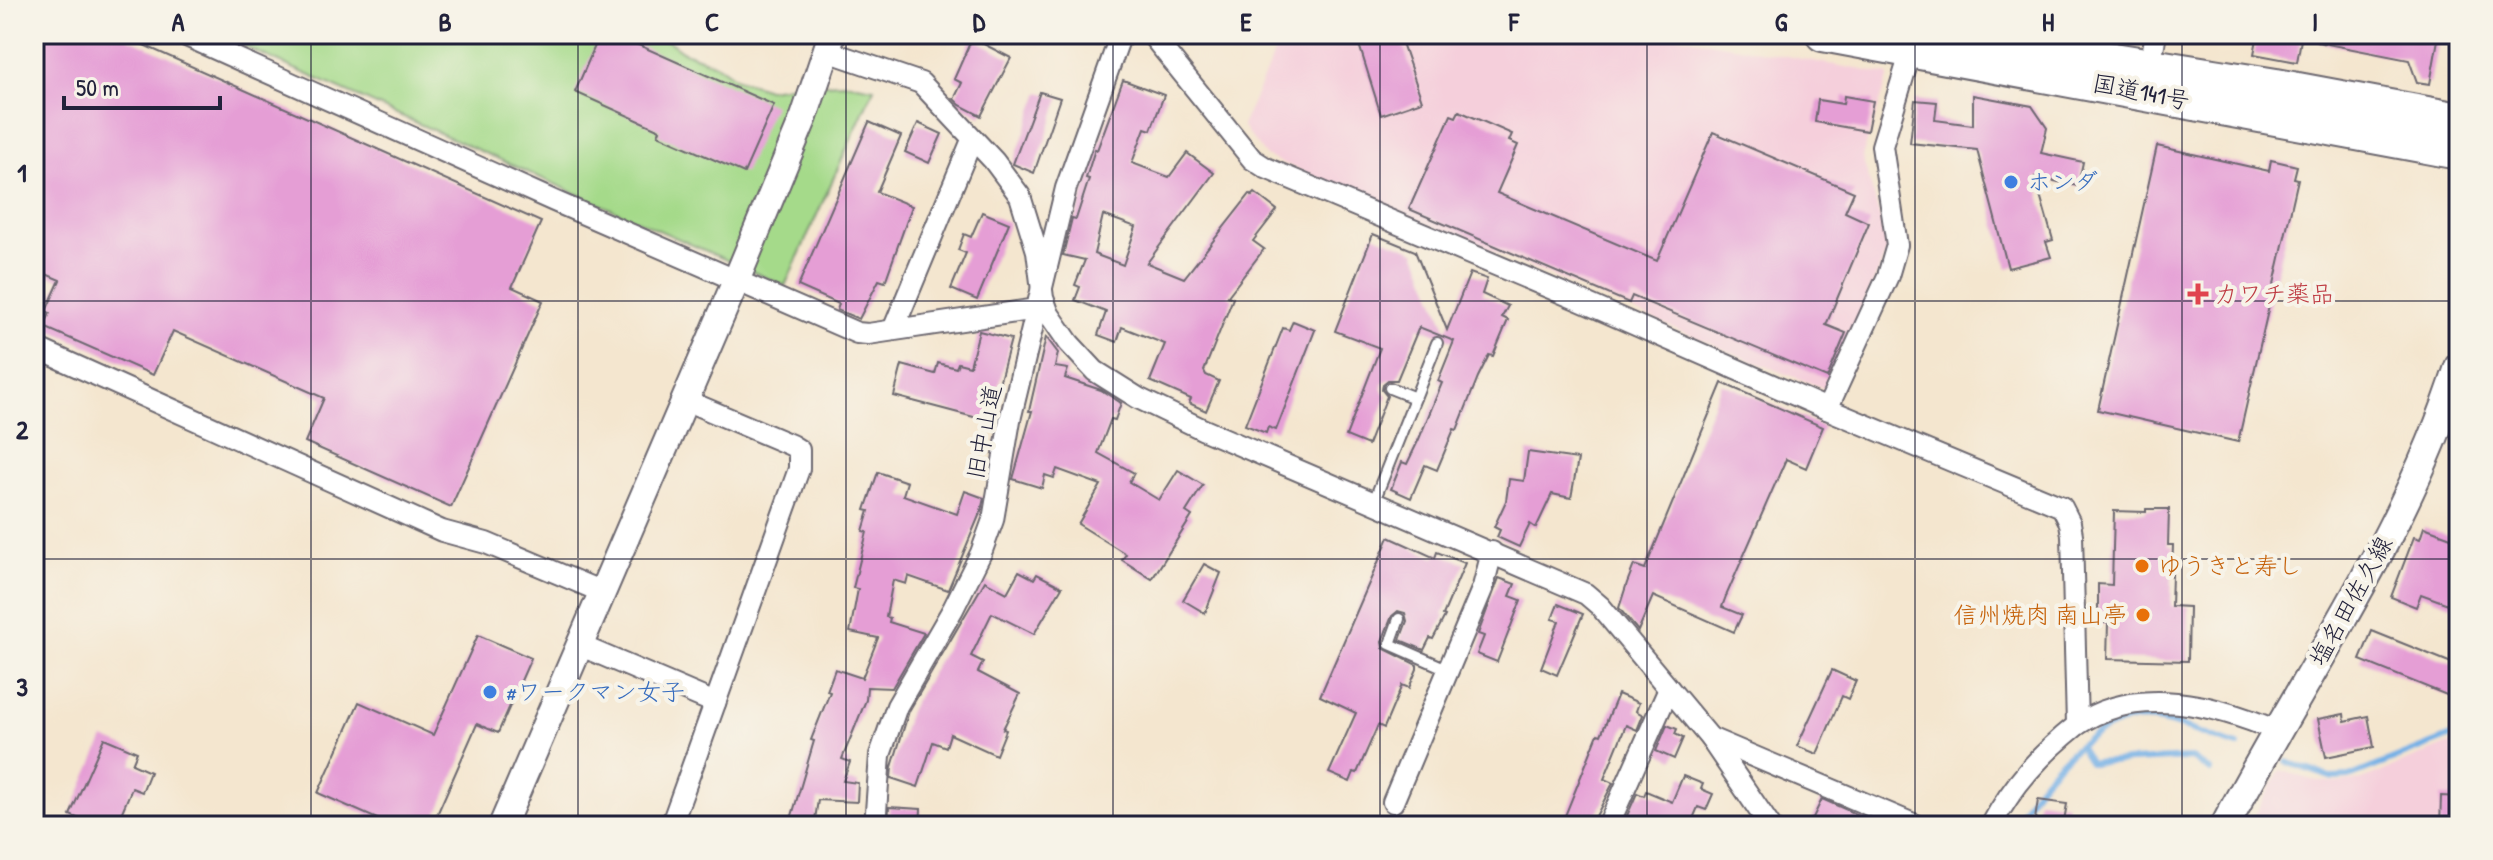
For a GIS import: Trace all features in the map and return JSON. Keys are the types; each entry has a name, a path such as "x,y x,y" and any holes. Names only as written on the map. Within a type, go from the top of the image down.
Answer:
{"highway":[{"name":"国道141号","path":"1823,34 2459,152"},
{"name":"国道141号","path":"1952,34 2153,50 2459,120"}],"main road":[{"name":"塩名田佐久線","path":"2225,826 2392,527 2434,436 2459,367"}],"street":[{"path":"182,34 857,333 893,330 1040,300"},
{"name":"旧中山道","path":"875,826 880,755 897,706 953,609 981,553 993,520 1010,420 1066,188 1121,34"},
{"path":"1151,34 1252,159 1266,168 2062,507 2072,535 2077,725"},
{"path":"502,826 736,281 804,117 830,42 921,83 994,161 1020,196 1037,251 1040,300 1069,343 1095,371 1116,386 1202,429 1586,594 1600,606 1710,738 1754,816 1770,826"},
{"path":"1827,409 1888,276 1897,245 1882,146 1911,51"},
{"path":"893,330 972,140"},
{"path":"34,347 442,531 486,543 602,592"},
{"path":"675,825 800,459 799,450 791,445 685,400"},
{"path":"1393,802 1483,587 1492,552"},
{"path":"579,645 715,703"},
{"path":"1608,826 1669,689"},
{"path":"1991,826 2019,779 2038,758 2077,725 2105,711 2147,702 2209,707 2277,731"},
{"path":"1710,738 1918,826"}],"lane":[{"path":"1374,501 1437,343"},
{"path":"1390,388 1415,398"},
{"path":"1399,619 1390,644 1447,669"}],"shaded area":[{"path":"1283,34 1667,34 1889,75 1862,157 1889,247 1826,389 1750,360 1266,156 1242,126"},
{"path":"2459,740 2459,826 2249,826 2280,770 2312,780 2337,783 2362,780"}],"green space":[{"path":"216,34 659,34 682,51 717,65 737,79 768,89 846,83 874,88 785,286"}],"building":[{"path":"34,34 119,34 541,222 512,287 543,301 451,507 305,442 324,398 173,331 153,375 44,327 50,313 46,311 60,280 34,269"},
{"path":"600,34 614,34 774,105 744,173 658,135 660,130 575,92"},
{"path":"1377,34 1399,34 1422,101 1381,115 1358,41"},
{"path":"2258,34 2302,34 2297,62 2254,54"},
{"path":"2318,34 2439,34 2430,84 2417,82 2409,60 2317,42"},
{"path":"972,38 1011,58 981,116 954,99 962,83 954,79"},
{"path":"1123,80 1164,95 1151,130 1145,128 1132,163 1169,177 1187,153 1214,173 1147,263 1184,278 1250,194 1255,193 1277,210 1253,241 1264,249 1228,296 1233,298 1204,371 1219,381 1206,411 1189,403 1191,399 1150,381 1165,344 1122,327 1117,342 1098,335 1106,312 1075,300 1080,287 1075,285 1085,260 1063,255 1072,218 1076,219","holes":["1103,215 1136,227 1123,265 1094,254"]},
{"path":"1040,92 1060,98 1034,173 1013,164"},
{"name":"ホンダ","path":"1973,95 2032,106 2047,128 2041,153 2083,162 2078,186 2035,177 2053,240 2046,242 2051,257 2008,268 1977,150 1910,143 1915,100 1937,102 1935,120 1973,125"},
{"path":"1844,96 1873,101 1867,131 1815,122 1818,100 1843,104"},
{"path":"1459,111 1512,134 1509,141 1518,145 1497,193 1657,261 1713,132 1854,192 1845,212 1869,223 1826,325 1846,333 1827,378 1632,296 1629,303 1409,209 1451,115 1456,117"},
{"path":"869,122 901,136 877,192 912,206 885,282 879,280 859,319 837,310 839,304 798,286"},
{"path":"918,123 942,134 929,163 905,152"},
{"name":"カワチ薬品","path":"2157,146 2269,171 2271,160 2297,166 2294,178 2298,179 2238,442 2098,410"},
{"path":"982,212 1009,223 977,300 951,289 966,253 958,250 964,234 971,237"},
{"path":"1373,234 1415,251 1447,330 1470,273 1487,279 1482,294 1508,306 1502,317 1508,320 1493,356 1489,355 1478,377 1437,470 1425,465 1411,498 1391,489 1402,462 1407,464 1419,439 1442,383 1438,381 1454,341 1419,327 1397,380 1388,380 1383,384 1382,390 1387,396 1368,445 1346,436 1380,348 1335,331"},
{"path":"1293,321 1315,330 1276,430 1268,427 1266,433 1245,425 1283,328 1289,330"},
{"path":"979,331 1011,339 989,421 894,396 902,365 935,374 938,363 956,368 958,363 970,366"},
{"path":"1046,337 1058,353 1055,367 1068,369 1065,378 1101,390 1121,403 1098,453 1134,473 1129,482 1159,500 1178,470 1203,485 1186,512 1192,516 1152,579 1122,560 1126,554 1078,524 1101,485 1057,469 1054,478 1045,475 1042,488 1013,479 1032,411 1029,411"},
{"path":"1722,383 1823,427 1806,468 1786,459 1726,596 1722,607 1742,615 1734,632 1653,596 1638,631 1619,608 1627,583 1634,565 1645,569"},
{"path":"1528,452 1578,459 1571,498 1552,494 1536,528 1530,524 1519,547 1497,537 1500,530 1494,527 1506,501 1509,479 1524,481"},
{"path":"878,472 907,482 903,495 957,514 965,491 984,498 981,511 948,590 908,576 906,584 893,580 886,617 890,618 889,622 924,633 892,688 867,687 866,700 842,759 850,762 843,781 858,783 857,802 818,800 814,826 789,826 814,741 811,740 830,692 827,691 835,669 862,678 878,638 850,632 858,589 853,588 867,532 863,531 869,511 865,510"},
{"path":"2146,509 2169,509 2168,545 2173,545 2171,606 2189,607 2188,661 2107,659 2108,623 2098,623 2098,584 2112,585 2114,511 2146,512"},
{"path":"2424,527 2459,540 2459,608 2421,594 2416,607 2391,597 2414,537 2420,539"},
{"path":"1389,537 1435,558 1437,552 1465,563 1445,616 1424,650 1400,640 1407,621 1405,613 1398,611 1392,616 1382,641 1383,648 1417,665 1417,669 1409,688 1402,685 1384,728 1378,725 1350,782 1329,773 1356,713 1320,696"},
{"path":"1204,564 1221,573 1205,613 1183,600"},
{"path":"1019,571 1034,579 1037,574 1062,587 1034,634 992,613 971,656 983,662 978,672 1020,694 1003,729 1006,730 996,755 950,734 946,747 933,742 918,787 891,778 909,711 985,581 1007,593"},
{"path":"1499,578 1515,584 1510,596 1521,600 1497,662 1477,654 1484,636 1478,634"},
{"path":"1558,604 1583,614 1557,675 1541,668 1559,621 1552,619"},
{"path":"2372,631 2459,666 2459,700 2360,660"},
{"path":"478,635 531,658 498,733 477,724 432,826 393,826 318,793 359,702 433,735"},
{"path":"1832,670 1856,681 1848,699 1842,696 1817,754 1797,746"},
{"path":"1618,694 1639,703 1636,711 1643,715 1637,730 1626,725 1604,779 1613,783 1591,826 1565,816 1598,734 1601,735"},
{"path":"2344,714 2345,721 2368,716 2374,747 2326,757 2318,719"},
{"path":"1667,725 1677,729 1675,734 1683,738 1674,759 1656,751"},
{"path":"104,738 137,752 132,764 150,772 142,792 132,788 116,826 95,826 70,815"},
{"path":"1683,776 1703,784 1701,789 1713,794 1706,810 1698,807 1690,826 1646,826 1626,818 1637,793 1644,796 1646,791 1672,802"},
{"path":"2441,796 2459,797 2459,826 2440,826"},
{"path":"1822,799 1847,810 1879,826 1809,826"},
{"path":"2038,800 2067,804 2063,826 2034,826"},
{"path":"889,807 921,809 920,826 888,826"}],"waterway":[{"path":"2013,826 2053,770 2090,737 2111,726 2133,720 2155,720 2238,746"},
{"path":"2287,762 2333,778 2349,777 2459,733"},
{"path":"2080,747 2090,763 2192,758 2210,771"}],"place":[{"name":"ホンダ","path":"2011,182"},
{"name":"カワチ薬品","path":"2198,294"},
{"name":"ゆうきと寿し","path":"2142,566"},
{"name":"信州焼肉 南山亭","path":"2143,615"},
{"name":"#ワークマン女子","path":"490,692"}]}
